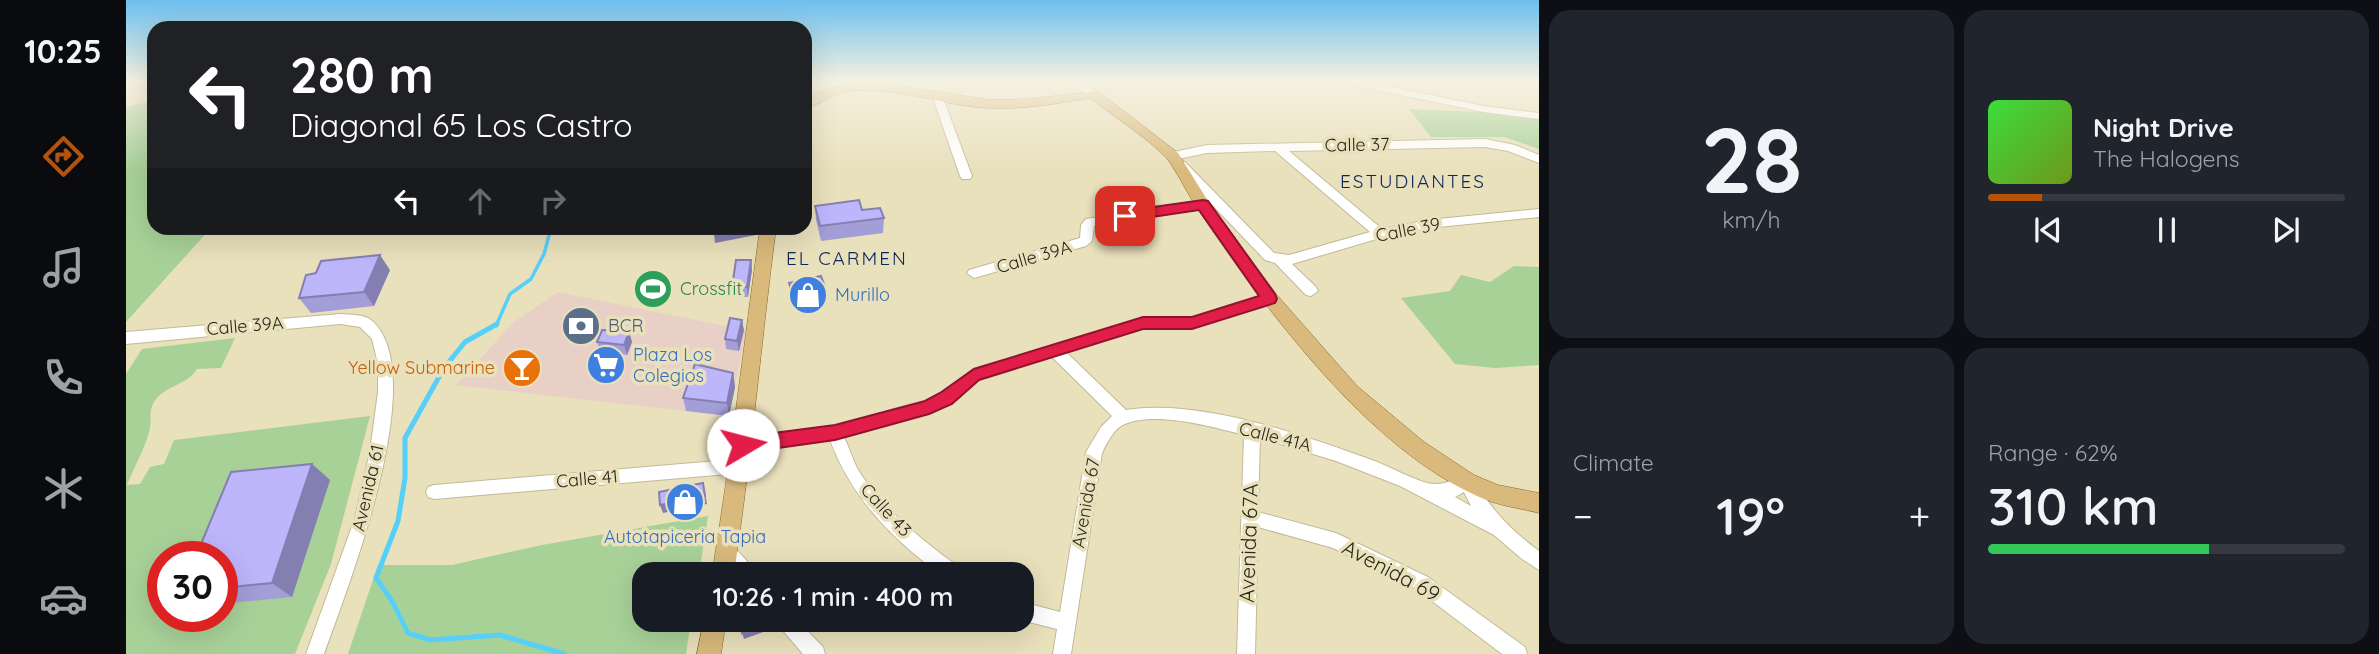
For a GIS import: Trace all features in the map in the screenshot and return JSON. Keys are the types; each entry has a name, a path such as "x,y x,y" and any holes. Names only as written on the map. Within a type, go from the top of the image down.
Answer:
{"main road":[{"path":"1114,111 1173,156 1203,205 1270,299 1350,391 1417,448 1467,481 1496,494 1539,503"},
{"path":"725,562 743,445 767,235"},
{"path":"709,654 713,632"}],"street":[{"path":"942,111 966,176"},
{"path":"1495,111 1539,116"},
{"name":"Calle 37","path":"1173,156 1207,149 1485,143 1510,148 1539,159"},
{"path":"1276,147 1380,234"},
{"path":"1173,156 1270,257 1279,259 1311,291"},
{"name":"Calle 39A","path":"974,274 1086,241 1087,225 1090,222 1203,205"},
{"name":"Calle 39","path":"1279,259 1289,260 1380,234 1428,224 1539,213"},
{"path":"743,445 835,433 929,407 946,398 974,375 1143,323 1192,323 1270,299"},
{"name":"Calle 39A","path":"126,338 340,318 364,322"},
{"name":"Avenida 61","path":"316,654 363,518 378,451 385,392 385,364 378,337 364,322"},
{"path":"1054,350 1123,417"},
{"name":"Calle 41A","path":"1123,417 1148,412 1182,414 1330,452 1395,476 1497,528"},
{"name":"Avenida 67","path":"1062,654 1094,452 1107,429 1123,417"},
{"name":"Avenida 67A","path":"1246,654 1252,431"},
{"name":"Calle 43","path":"835,433 855,477 891,519 937,562"},
{"name":"Calle 41","path":"434,492 740,466"},
{"path":"1467,481 1478,506 1497,528 1539,562"},
{"name":"Calle 41A","path":"1420,489 1451,491 1467,481"},
{"name":"Avenida 69","path":"1249,517 1336,541 1422,583 1518,654"},
{"path":"726,552 735,562"},
{"path":"1034,614 1067,623"},
{"path":"796,632 816,654"}],"shaded area":[{"name":"Plaza Los Colegios","path":"558,292 746,330 729,416 456,385 514,322"}],"green space":[{"path":"126,111 147,111 147,235 205,235 126,322"},
{"path":"1410,111 1501,113 1539,118 1539,149 1505,137 1431,137"},
{"path":"1514,266 1539,267 1539,365 1495,368 1455,364 1401,298 1450,291 1461,275 1490,282"},
{"path":"235,338 221,368 197,369 188,379 164,392 154,402 148,435 127,485 140,484 150,467 164,464 174,440 370,416 331,564 295,654 126,654 126,374 142,349"},
{"path":"708,516 701,562 632,562 632,632 689,632 686,654 348,654 378,565 452,565 542,545"}],"building":[{"path":"859,200 862,210 880,208 884,218 820,226 815,206"},
{"path":"380,255 364,292 299,298 306,275 316,273 321,261"},
{"path":"736,260 751,260 747,287 732,287"},
{"path":"821,276 825,287 793,294 789,283"},
{"path":"730,318 742,320 737,341 725,339"},
{"path":"602,330 629,332 624,345 597,342"},
{"path":"695,364 733,373 727,403 683,398"},
{"path":"312,464 272,583 238,586 238,541 202,541 231,472"},
{"path":"703,483 705,496 660,505 659,492"}],"waterway":[{"path":"497,324 510,294 531,279 544,254 549,235"},
{"path":"497,324 465,342 444,368 405,438 405,478 398,521 376,578 392,601 408,633 430,640 500,635 564,654"}],"place":[{"name":"Crossfit","path":"653,289"},
{"name":"Murillo","path":"808,295"},
{"name":"BCR","path":"581,326"},
{"name":"Plaza Los Colegios","path":"606,365"},
{"name":"Yellow Submarine","path":"522,368"},
{"name":"Autotapiceria Tapia","path":"685,502"}],"district":[{"name":"ESTUDIANTES","path":"1413,181"},
{"name":"EL CARMEN","path":"847,258"}],"route":[{"path":"743,445 835,433 929,407 946,398 974,375 1143,323 1192,323 1270,299 1203,205 1125,216"}]}
